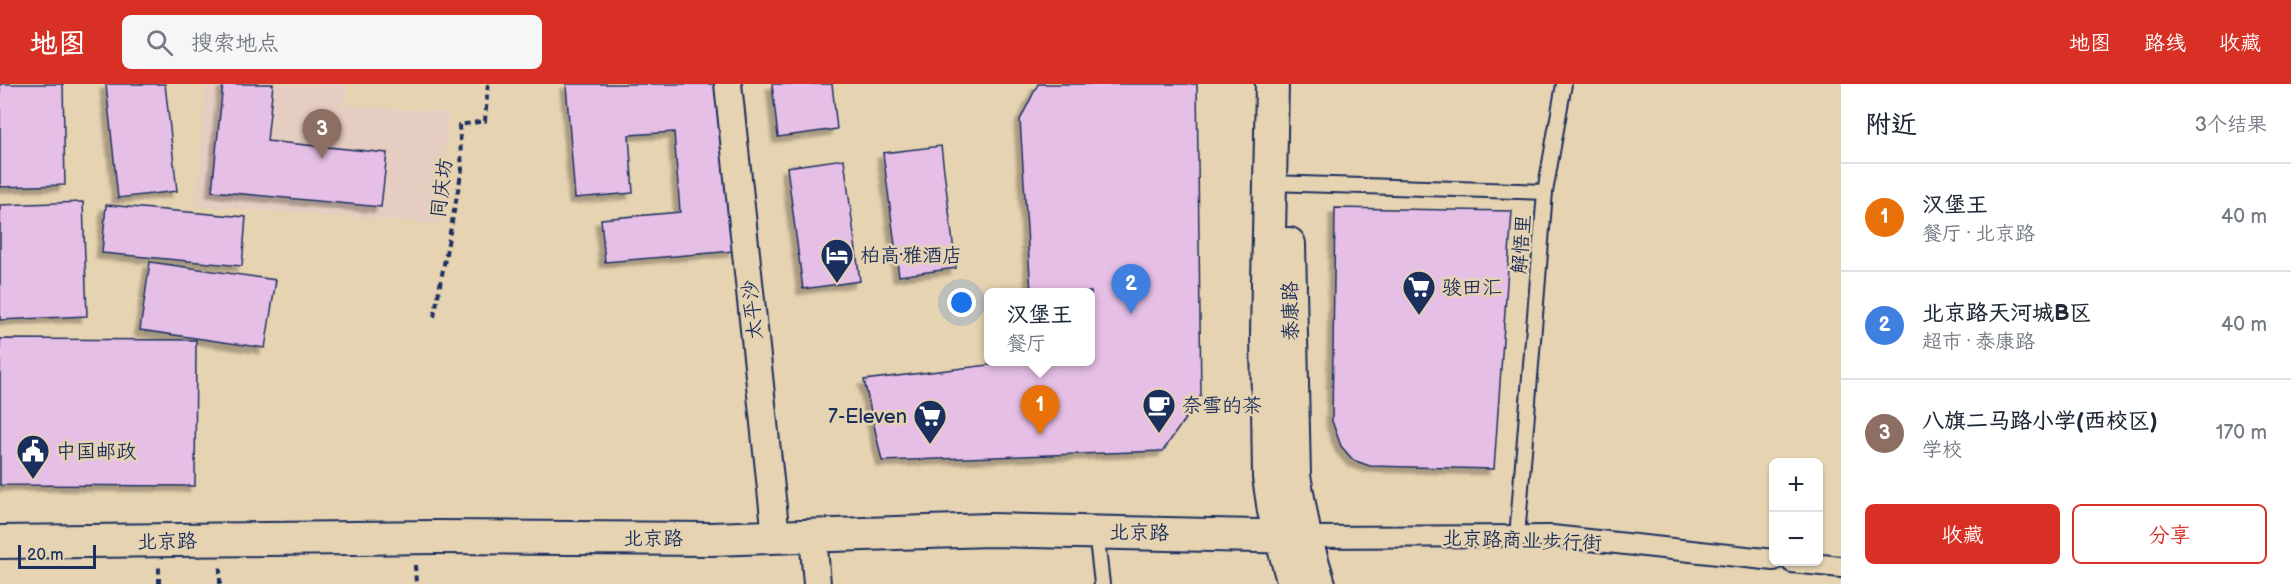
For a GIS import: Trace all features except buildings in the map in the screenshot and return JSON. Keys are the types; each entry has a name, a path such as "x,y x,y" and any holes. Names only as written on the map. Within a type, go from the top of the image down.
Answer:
{"street":[{"name":"太平沙","path":"728,84 776,536"},
{"name":"泰康路","path":"1272,84 1280,184"},
{"name":"泰康路","path":"1292,84 1280,184 1267,334 1269,477 1274,511 1293,536"},
{"name":"北京路","path":"0,542 436,537 711,539 990,530 1293,536"},
{"path":"813,535 817,584"},
{"name":"北京路商业步行街","path":"1293,536 1552,536 1769,560"},
{"path":"1293,536 1294,584"},
{"path":"1293,536 1319,584"},
{"path":"1823,565 1841,567"}],"lane":[{"path":"1545,192 1564,84"},
{"name":"解悟里","path":"1280,184 1545,192 1517,537"},
{"path":"1096,531 1102,584"}],"path":[{"name":"同庆坊","path":"434,317 462,170 459,125 485,121 488,84"}],"shaded area":[{"path":"206,84 348,84 347,105 449,112 440,224 196,206"}],"place":[{"name":"八旗二马路小学(西校区)","path":"322,159"},
{"name":"柏高·雅酒店","path":"837,284"},
{"name":"北京路天河城B区","path":"1131,314"},
{"name":"骏田汇","path":"1419,316"},
{"name":"奈雪的茶","path":"1159,434"},
{"name":"汉堡王","path":"1040,435"},
{"name":"7-Eleven","path":"930,445"},
{"name":"中国邮政","path":"33,480"}]}
